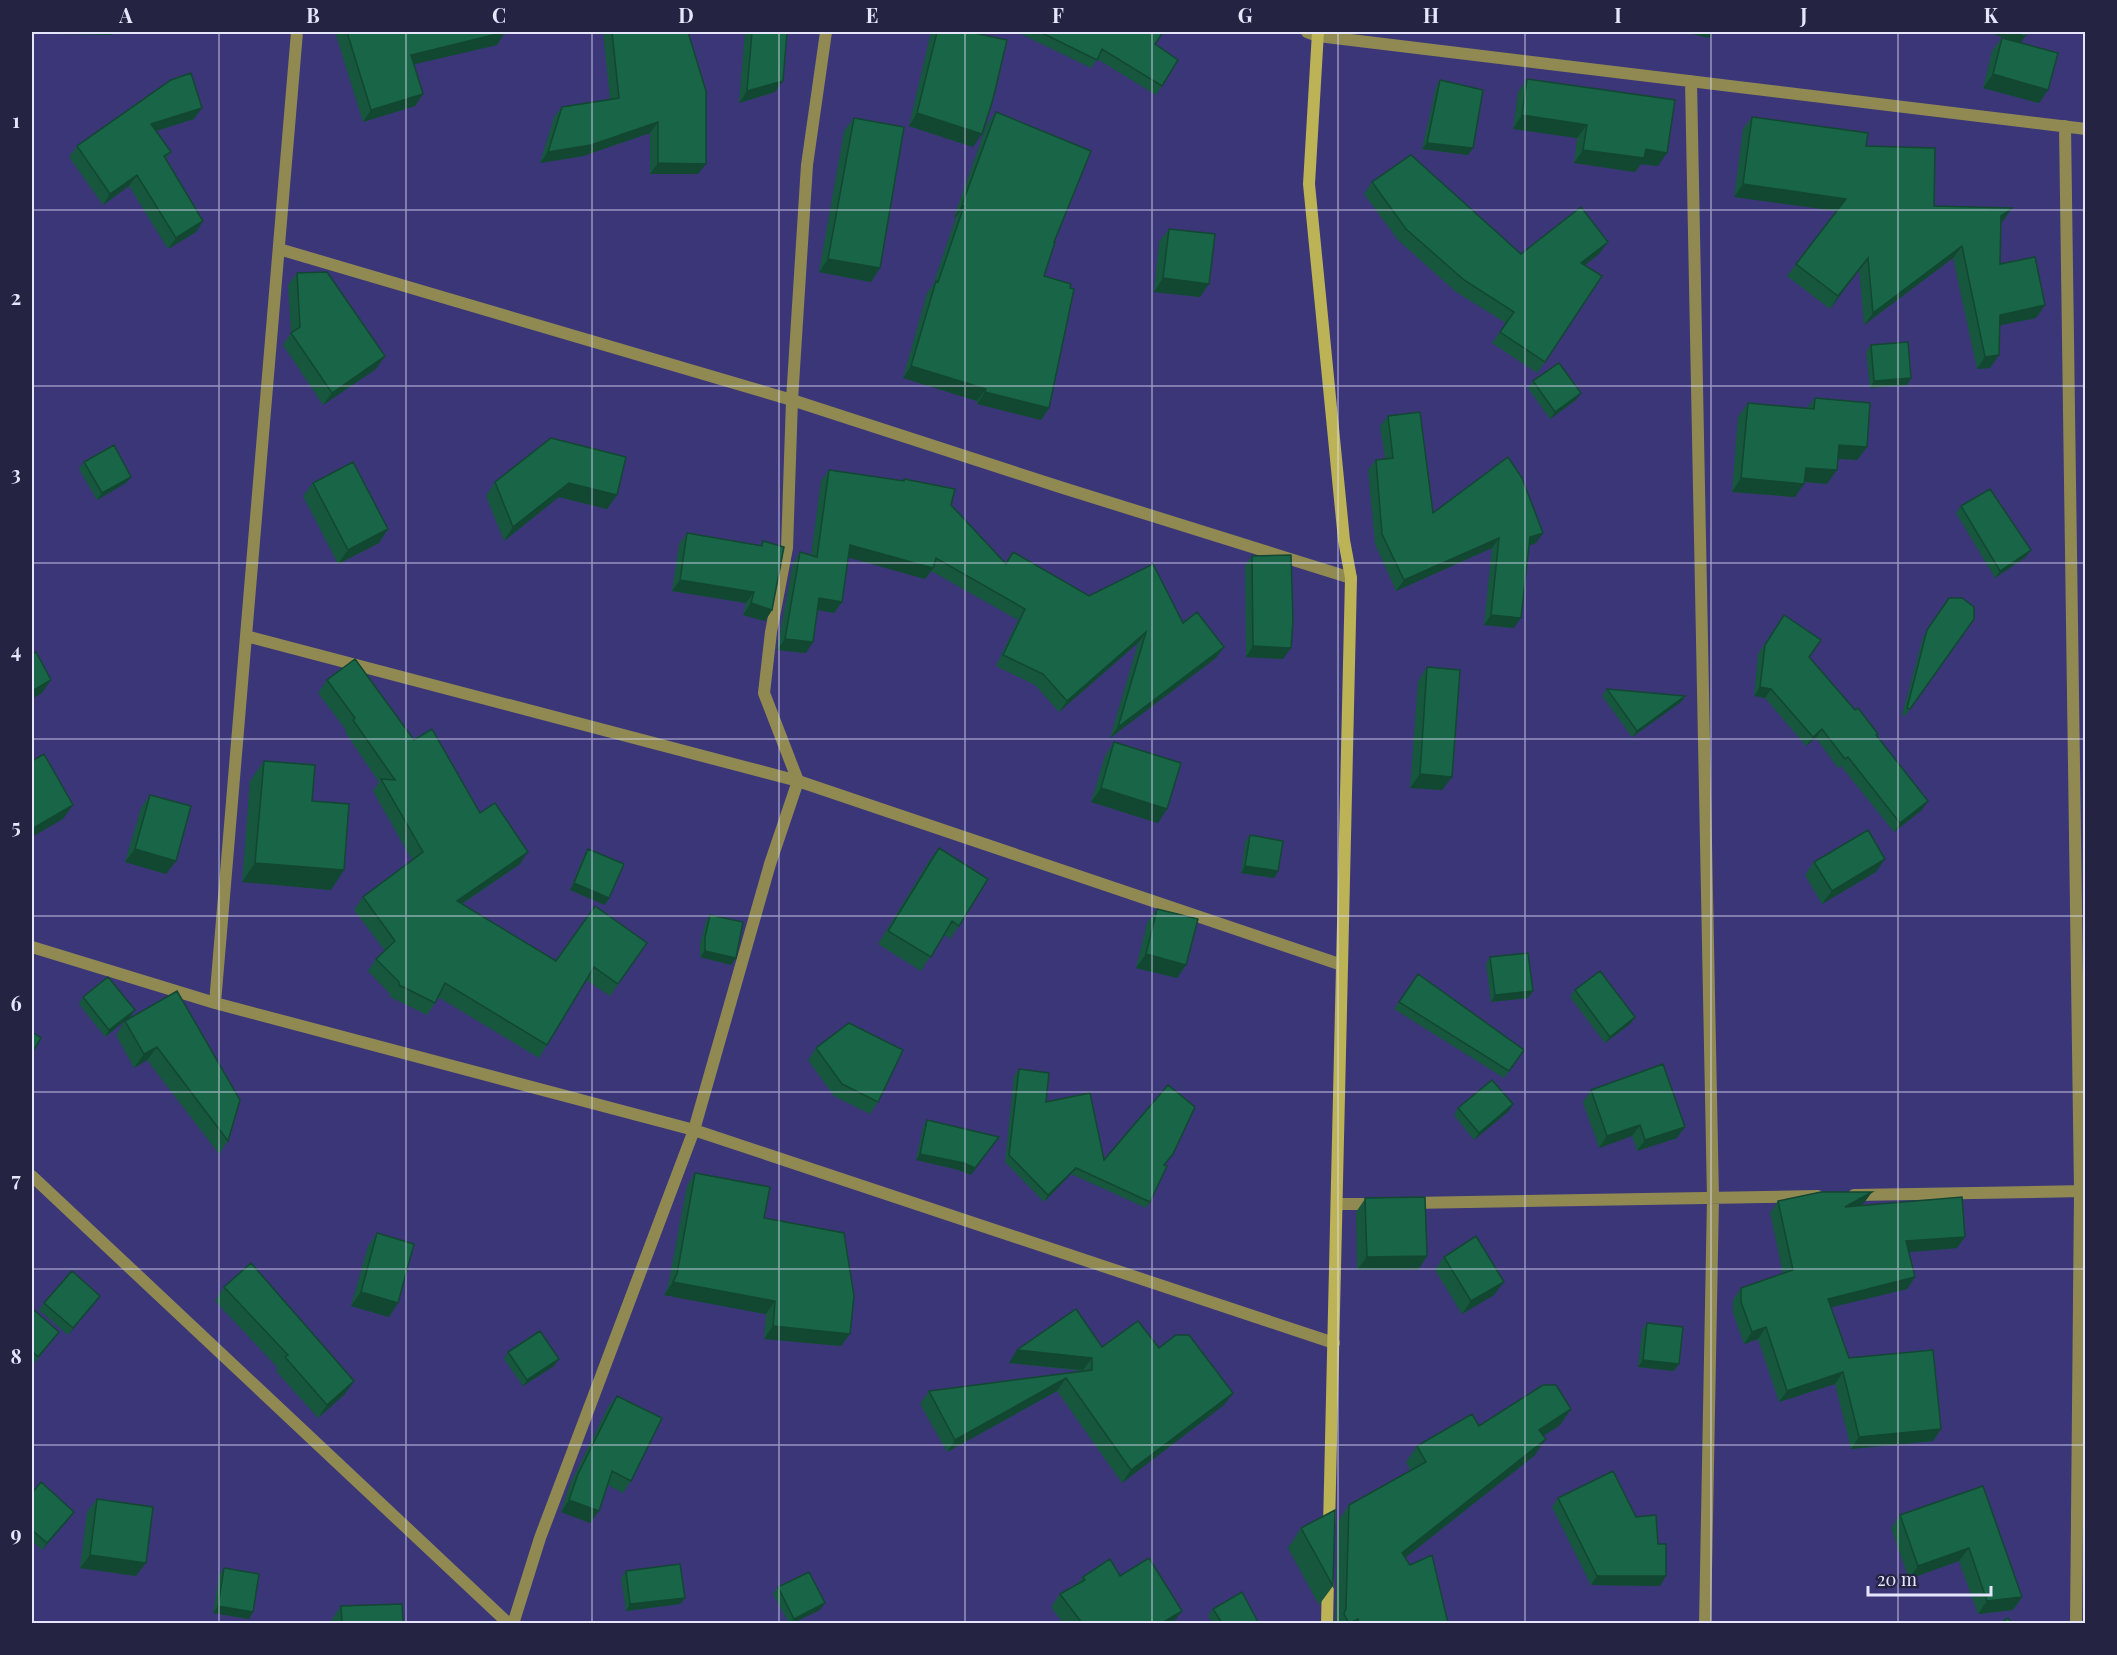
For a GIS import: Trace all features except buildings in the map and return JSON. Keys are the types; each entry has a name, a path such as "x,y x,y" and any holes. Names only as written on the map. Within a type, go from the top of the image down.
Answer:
{"street":[{"path":"215,1003 297,32"},
{"path":"32,1176 511,1623 544,1527 694,1130 770,864 798,782 764,693 771,632 787,548 792,400 807,165 826,32"},
{"path":"1329,1542 1351,578 1344,540 1309,184 1315,33 2085,129"},
{"path":"1691,81 1713,1198 1705,1623"},
{"path":"2065,126 2083,1191 2076,1623"},
{"path":"279,249 792,400 1071,491 1351,578"},
{"path":"246,636 798,782 1342,964"},
{"path":"32,947 215,1003 694,1130 1334,1343"},
{"path":"1337,1204 2083,1191"},
{"path":"1327,1623 1328,1565"}]}
